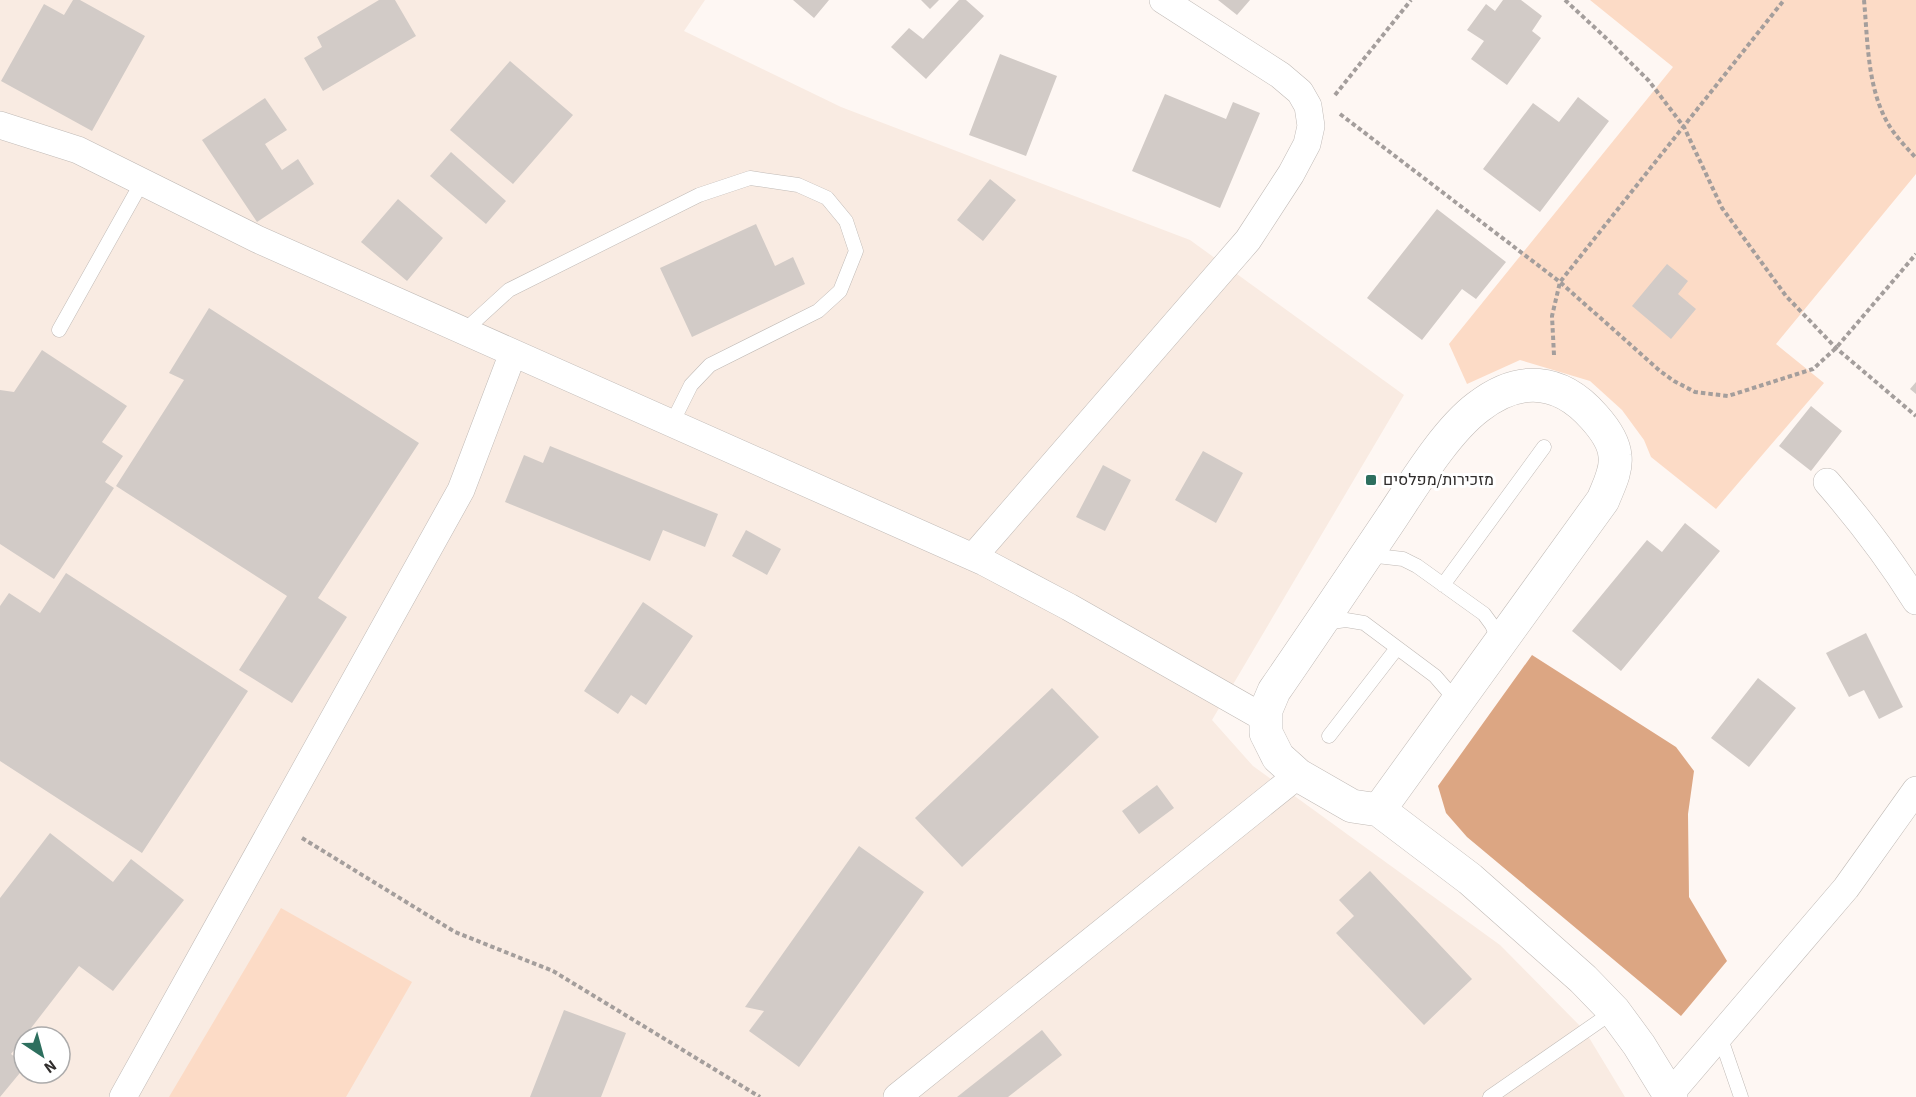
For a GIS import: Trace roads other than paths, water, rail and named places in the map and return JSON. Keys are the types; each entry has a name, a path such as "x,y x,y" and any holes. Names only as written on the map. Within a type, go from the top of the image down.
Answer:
{"street":[{"path":"973,556 1248,240 1291,174 1307,144 1311,126 1308,106 1300,92 1281,75 1163,0"},
{"path":"0,124 78,150 257,239 973,556 1069,607 1266,718"},
{"path":"123,1097 461,490 513,353"},
{"path":"1379,810 1603,500 1612,478 1616,456 1609,438 1586,407 1569,393 1555,387 1532,384 1504,391 1477,407 1423,470 1274,691 1266,710 1266,733 1278,757 1298,775 1352,806 1379,810 1470,879 1551,950 1614,1011 1639,1045 1670,1096 1846,888 1916,790"},
{"path":"1827,482 1864,525 1895,567 1916,601"},
{"path":"897,1097 1298,775"}],"lane":[{"path":"464,331 509,290 699,195 750,178 798,185 827,198 846,220 856,251 840,291 818,311 710,365 691,385 672,423"},
{"path":"59,330 142,182"},
{"path":"1443,585 1544,447"},
{"path":"1367,555 1403,559 1418,566 1484,614 1492,625 1499,643"},
{"path":"1320,623 1346,620 1364,623 1435,676 1448,692 1453,708"},
{"path":"1329,736 1397,648"},
{"path":"1490,1097 1614,1011"},
{"path":"1720,1036 1741,1097"}],"place":[{"name":"מזכירות/מפלסים","path":"1371,480"}]}
